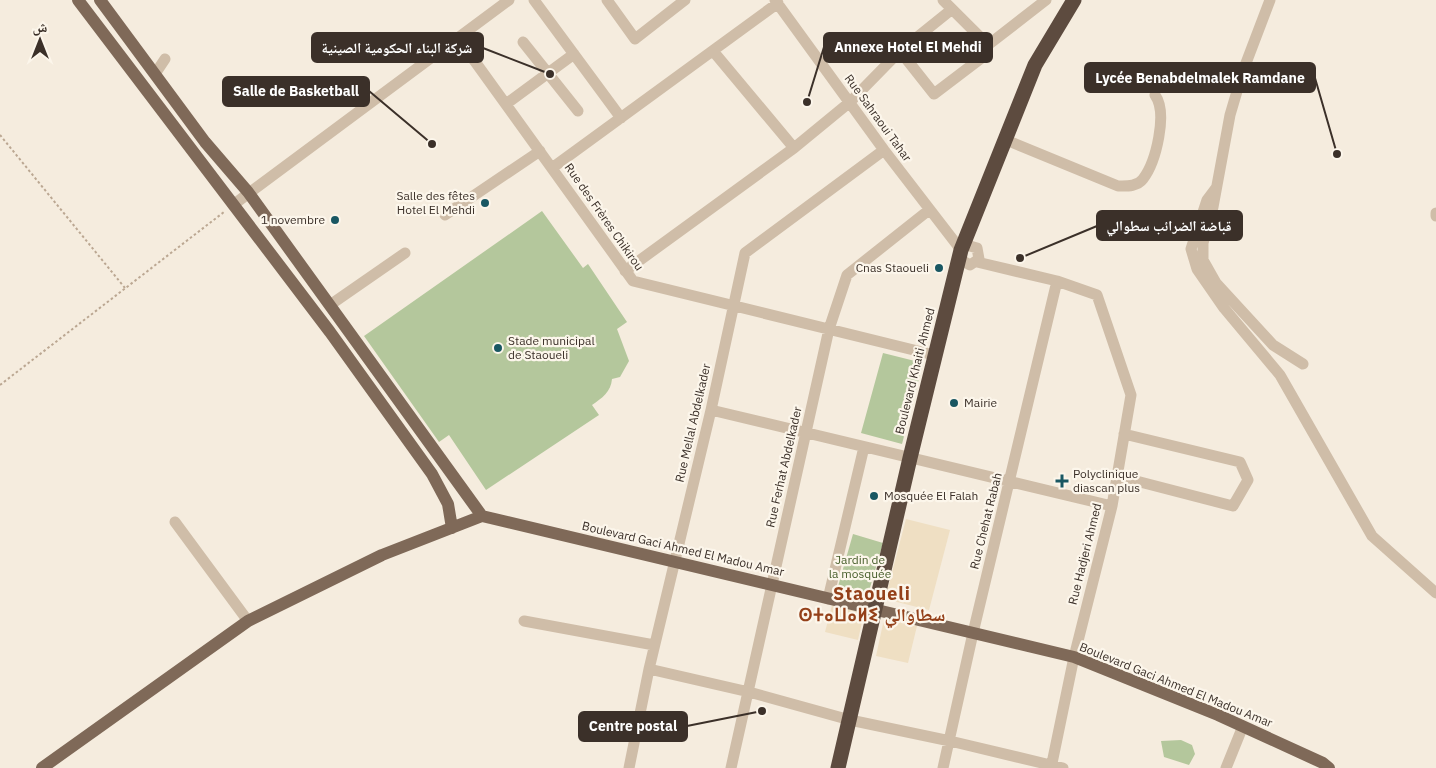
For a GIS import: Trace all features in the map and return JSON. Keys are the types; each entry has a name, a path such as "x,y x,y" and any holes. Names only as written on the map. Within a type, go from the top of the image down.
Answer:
{"highway":[{"name":"Boulevard Khaiti Ahmed","path":"838,768 934,355 961,250 1035,64 1074,0"}],"main road":[{"path":"78,0 330,332 432,474 448,504 452,528"},
{"path":"42,768 248,621 382,555 482,516 248,192 206,142 100,0"},
{"name":"Boulevard Gaci Ahmed El Madou Amar","path":"482,516 771,583 828,599 1074,657 1243,726 1323,763 1329,768"}],"street":[{"path":"234,205 248,192 509,0"},
{"path":"534,0 621,118"},
{"path":"607,0 635,39 685,0"},
{"path":"943,0 988,45"},
{"path":"900,51 934,94 984,56 988,45 1046,0"},
{"path":"1270,0 1243,71 1230,115 1213,207 1202,244 1203,260 1216,283 1273,345 1303,364"},
{"path":"552,168 713,51 776,2"},
{"name":"Rue Sahraoui Tahar","path":"776,2 884,150 961,250"},
{"path":"625,271 794,148 850,102 900,51 951,10"},
{"name":"Rue des Frères Chikirou","path":"458,38 633,282 934,355"},
{"path":"523,42 578,111"},
{"path":"713,51 794,148"},
{"path":"506,104 574,54"},
{"path":"155,74 165,59"},
{"path":"1006,140 1118,186 1132,186 1142,180 1159,142 1161,102 1155,95"},
{"name":"Rue Mellal Abdelkader","path":"629,768 654,645 711,410 744,253 884,150"},
{"path":"445,214 540,151"},
{"path":"1216,188 1204,209 1191,249 1197,269 1224,308 1280,375 1372,536 1436,592"},
{"name":"Rue Ferhat Abdelkader","path":"730,768 749,692 771,583 829,329 847,275 929,210"},
{"path":"961,250 978,248 980,255 977,262"},
{"name":"Rue Hadjeri Ahmed","path":"961,250 966,264 977,262 1057,281 1097,295 1131,395 1112,506 1074,657 1055,767"},
{"path":"330,305 404,253"},
{"name":"Rue Chehat Rabah","path":"943,768 973,633 1057,281"},
{"path":"711,410 1112,506"},
{"path":"1117,476 1233,506 1248,480 1240,462 1124,434"},
{"path":"828,599 864,447"},
{"path":"175,522 248,621"},
{"path":"524,621 654,645"},
{"path":"649,669 749,692 850,720 950,741 1055,767"},
{"path":"1226,768 1243,726"}],"path":[{"path":"0,135 125,288"},
{"path":"0,385 234,205"}],"green space":[{"name":"Stade municipal de Staoueli","path":"542,211 583,268 588,264 627,322 617,329 629,361 620,377 612,379 608,391 592,405 599,415 486,490 449,435 439,442 364,336"},
{"path":"883,353 923,363 902,444 861,433"},
{"name":"Jardin de la mosquée","path":"853,534 883,543 867,598 837,590"},
{"path":"1181,740 1192,745 1195,754 1189,765 1164,757 1161,741"}],"shaded area":[{"path":"906,519 950,530 929,610 885,599"},
{"path":"832,605 864,613 858,640 825,632"},
{"path":"884,619 917,626 908,663 876,656"}],"place":[{"name":"شركة البناء الحكومية الصينية","path":"550,74"},
{"name":"Annexe Hotel El Mehdi","path":"807,102"},
{"name":"Salle de Basketball","path":"432,144"},
{"name":"Lycée Benabdelmalek Ramdane","path":"1337,154"},
{"name":"Salle des fêtes Hotel El Mehdi","path":"485,203"},
{"name":"1 novembre","path":"335,220"},
{"name":"قباضة الضرائب سطوالي","path":"1020,258"},
{"name":"Cnas Staoueli","path":"939,268"},
{"name":"Stade municipal de Staoueli","path":"498,348"},
{"name":"Mairie","path":"954,403"},
{"name":"Polyclinique diascan plus","path":"1062,481"},
{"name":"Mosquée El Falah","path":"874,496"},
{"name":"Centre postal","path":"762,711"}],"district":[{"name":"Staoueli ⵙⵜⴰⵡⴰⵍⵉ سطاوالي","path":"872,604"}]}
